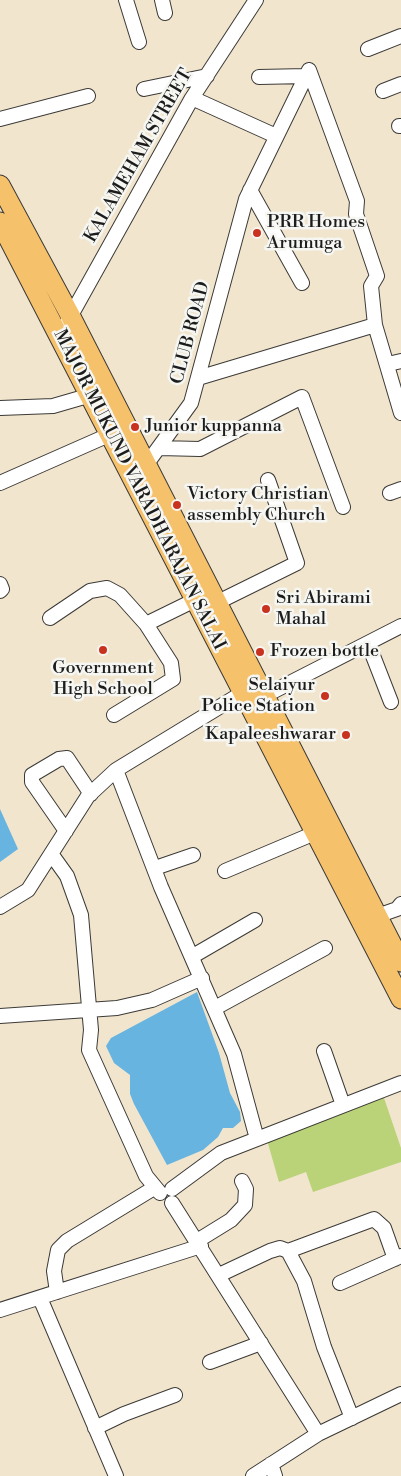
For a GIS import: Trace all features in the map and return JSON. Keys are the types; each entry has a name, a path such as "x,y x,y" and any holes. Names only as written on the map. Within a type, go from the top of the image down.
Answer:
{"main road":[{"name":"MAJOR MUKUND VARADHARAJAN SALAI","path":"0,185 70,315 401,962"},
{"name":"MAJOR MUKUND VARADHARAJAN SALAI","path":"0,222 91,395 401,999"}],"street":[{"path":"126,0 139,42"},
{"name":"KALAMEHAM STREET","path":"60,335 192,98 256,0"},
{"path":"368,49 401,36"},
{"path":"259,77 307,73 357,201 356,214 377,276 371,286 375,325 395,362 401,413"},
{"name":"CLUB ROAD","path":"146,466 191,403 248,194 307,73"},
{"path":"144,89 207,76"},
{"path":"383,91 401,84"},
{"path":"0,119 88,96"},
{"path":"192,98 276,136"},
{"path":"248,194 302,283"},
{"path":"198,378 375,325"},
{"path":"0,408 53,406 91,395"},
{"path":"159,448 200,449 302,397 343,507"},
{"path":"0,483 111,434"},
{"path":"216,603 297,563 268,480"},
{"path":"0,584 2,589 0,591"},
{"path":"50,618 90,591 107,588 120,595 146,624 171,663 173,679 114,715"},
{"path":"146,624 195,600"},
{"path":"0,907 28,890 91,794 116,770 244,694 263,695 401,626"},
{"path":"368,643 391,702"},
{"path":"91,794 67,758 59,758 32,775 32,782 58,844 80,915 89,1011 89,1050 146,1176 164,1194 199,1243 318,1434"},
{"path":"116,770 161,887 172,908 234,1054 257,1139"},
{"path":"225,870 315,833"},
{"path":"155,868 193,855"},
{"path":"377,916 400,907"},
{"path":"192,956 255,920"},
{"path":"215,1008 325,948"},
{"path":"0,1016 117,1008 152,1000 202,978"},
{"path":"324,1052 343,1106"},
{"path":"57,1292 54,1271 58,1250 66,1241 164,1194 213,1158 401,1083"},
{"path":"0,1310 199,1243 231,1220 245,1205 246,1189 242,1182"},
{"path":"219,1275 270,1251 280,1248 288,1251 374,1219 384,1228 398,1257 340,1284"},
{"path":"288,1251 304,1281 324,1347 352,1418"},
{"path":"40,1298 116,1476"},
{"path":"210,1362 261,1343"},
{"path":"253,1476 273,1470 318,1434 401,1394"},
{"path":"95,1428 124,1414 174,1395"}],"green space":[{"path":"383,1095 401,1148 401,1162 313,1192 306,1172 279,1182 267,1140"}],"water":[{"path":"0,809 18,849 0,862"},
{"path":"197,992 219,1053 230,1093 240,1112 241,1121 233,1128 223,1128 218,1137 203,1150 167,1165 134,1104 130,1094 130,1075 114,1063 106,1046 111,1038"}],"place":[{"name":"PRR Homes Arumuga","path":"257,233"},
{"name":"Junior kuppanna","path":"135,427"},
{"name":"Victory Christian assembly Church","path":"177,505"},
{"name":"Sri Abirami Mahal","path":"266,609"},
{"name":"Government High School","path":"103,650"},
{"name":"Frozen bottle","path":"260,652"},
{"name":"Selaiyur Police Station","path":"325,696"},
{"name":"Kapaleeshwarar","path":"346,735"}]}
